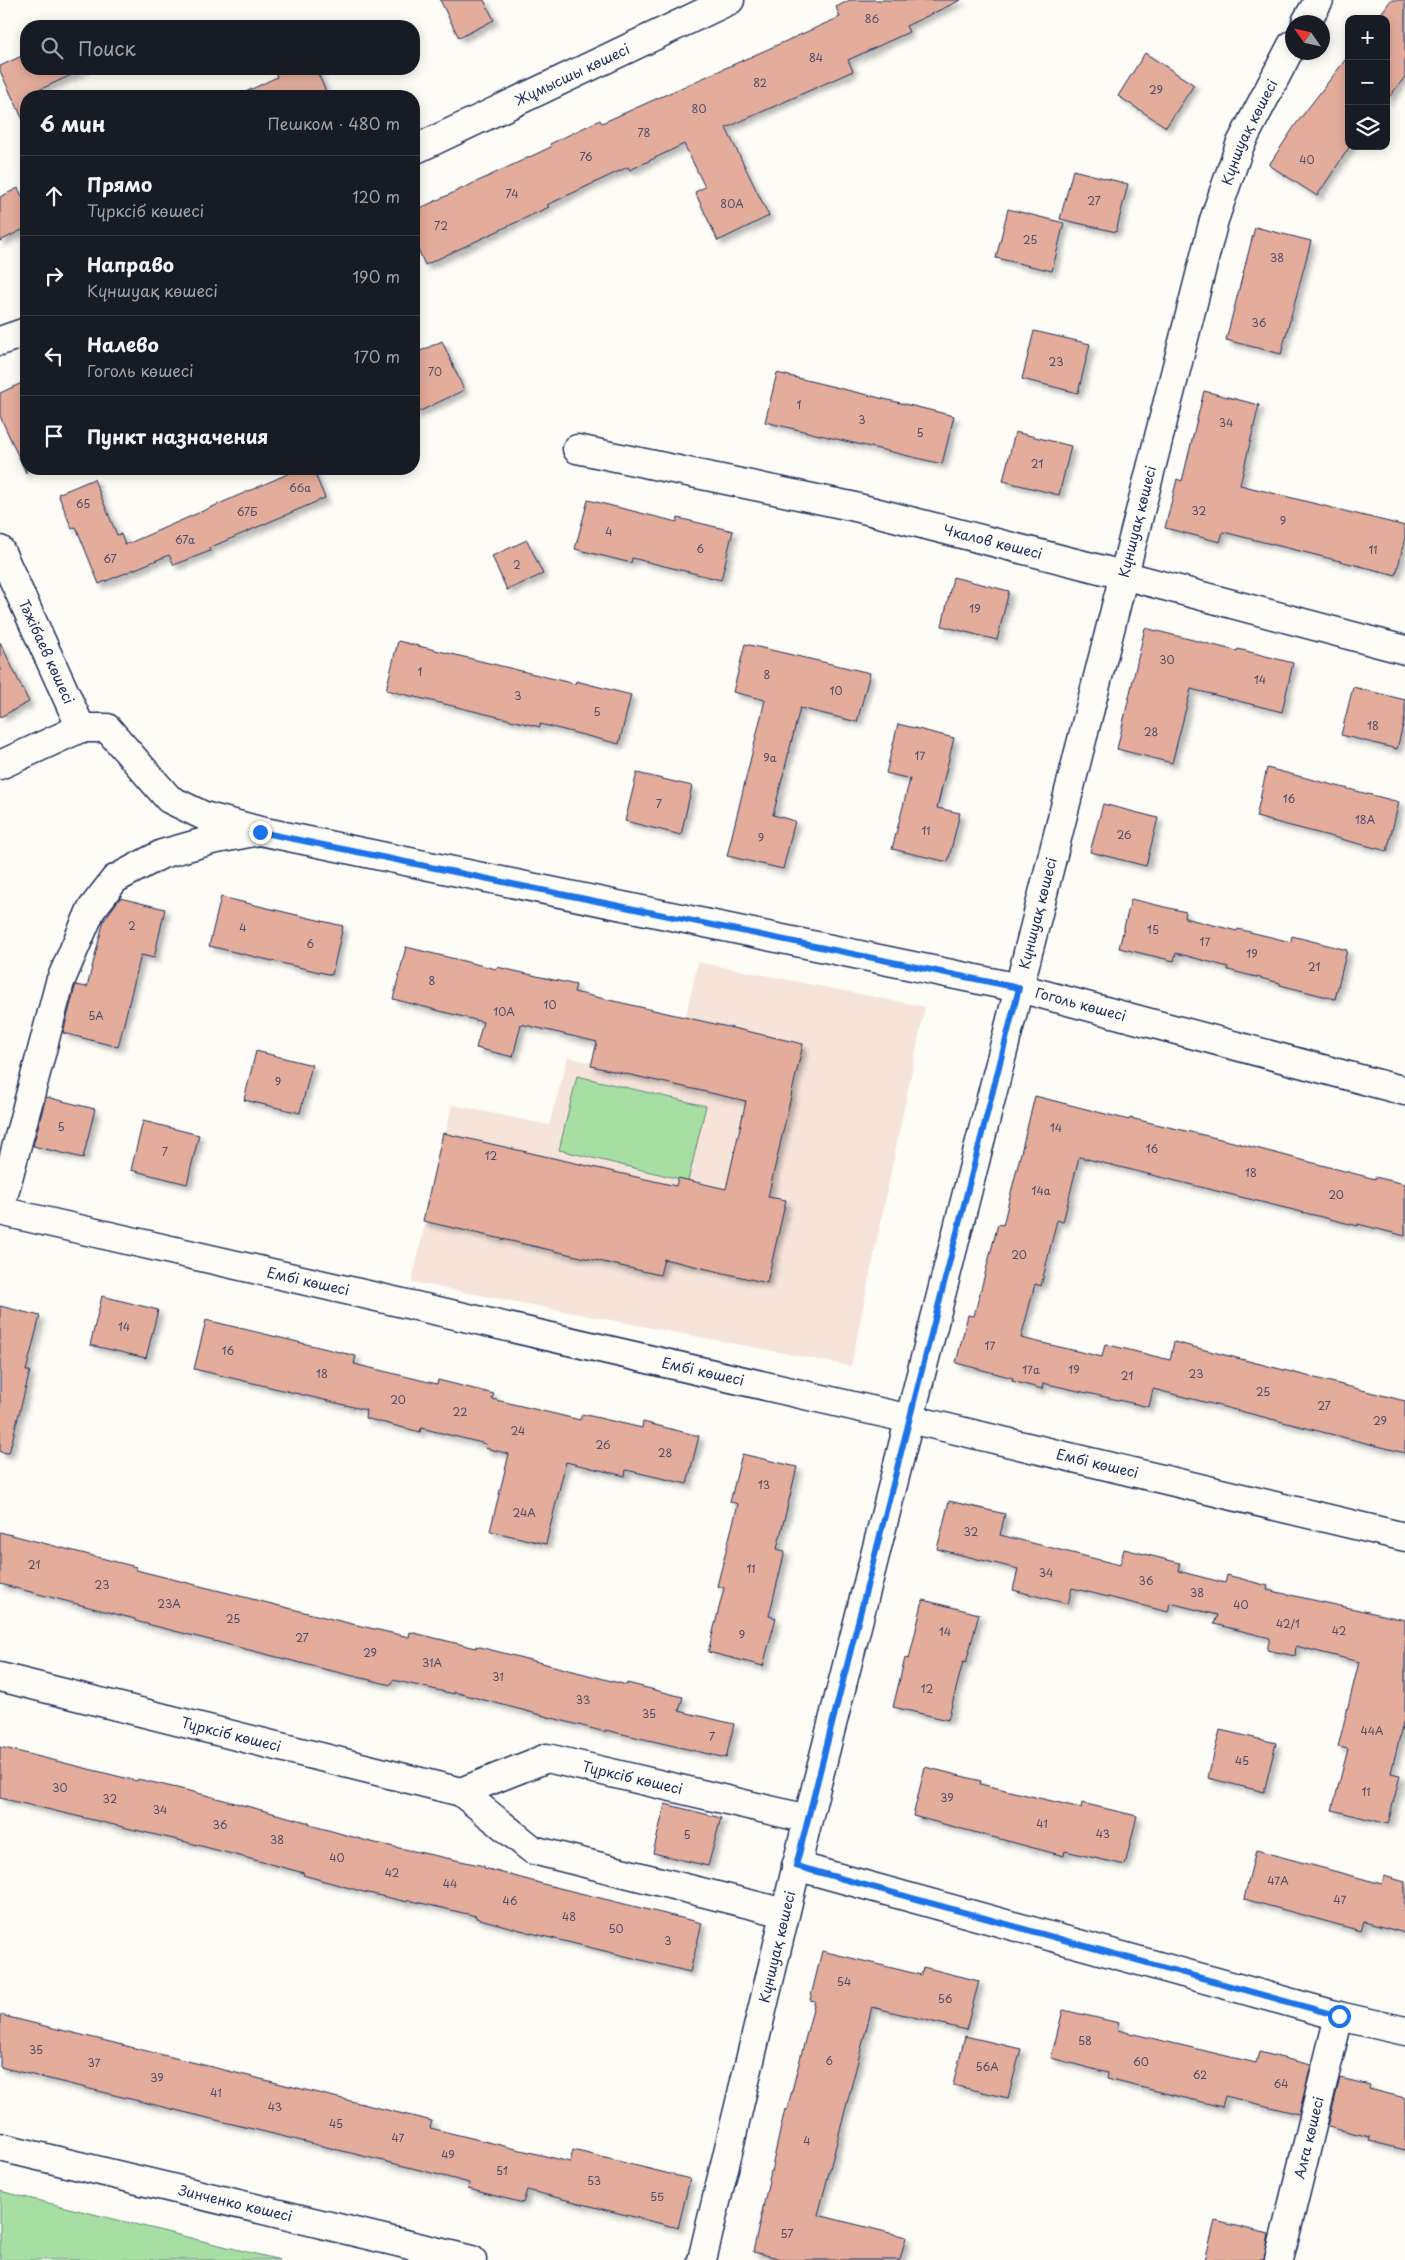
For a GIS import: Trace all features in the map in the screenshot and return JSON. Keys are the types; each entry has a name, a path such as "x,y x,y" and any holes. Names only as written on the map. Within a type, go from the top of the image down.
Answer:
{"street":[{"name":"Жұмысшы көшесі","path":"420,147 730,0"},
{"path":"1310,15 1319,0"},
{"name":"Күншуақ көшесі","path":"702,2260 796,1866 1214,220 1240,145 1285,58"},
{"path":"0,341 20,334"},
{"name":"Чкалов көшесі","path":"577,449 851,506 1123,575 1405,650"},
{"name":"Тәжібаев көшесі","path":"0,550 94,728"},
{"path":"0,765 94,728"},
{"name":"Гоголь көшесі","path":"94,728 169,799 204,816 260,832 1019,988 1405,1091"},
{"path":"0,1210 60,982 91,910 115,879 162,854 212,840 260,832"},
{"name":"Ембі көшесі","path":"0,1210 910,1419 1405,1537"},
{"name":"Түрксіб көшесі","path":"0,1677 461,1792 533,1850 785,1913"},
{"name":"Түрксіб көшесі","path":"461,1792 547,1758 808,1819"},
{"path":"796,1866 1339,2016 1405,2031"},
{"name":"Алға көшесі","path":"1279,2260 1339,2016"},
{"name":"Зинченко көшесі","path":"0,2147 472,2260"}],"shaded area":[{"path":"698,962 925,1007 851,1366 412,1282 452,1105 549,1125 568,1057 671,1081"}],"green space":[{"path":"577,1076 706,1106 688,1181 559,1150"},
{"path":"0,2191 280,2260 3,2260 0,2259"}],"building":[{"path":"440,0 484,0 494,20 459,38"},
{"path":"850,0 961,0 906,26 909,32 848,60 853,71 726,128 769,216 718,241 695,192 705,187 684,144 630,170 628,167 547,205 549,207 425,265 420,254 420,208 551,147 550,144 600,120 602,123 840,17 836,7"},
{"path":"1391,0 1405,0 1405,77 1390,96 1390,15 1380,15"},
{"path":"1145,53 1194,85 1166,127 1118,96"},
{"path":"20,57 20,75 71,75 39,90 20,90 20,113 0,71 0,66"},
{"path":"1345,60 1345,150 1347,150 1317,196 1269,165 1296,124"},
{"path":"276,75 319,75 325,90 250,90 277,77"},
{"path":"1073,170 1128,184 1116,232 1060,219"},
{"path":"18,188 20,192 20,231 0,241 0,197"},
{"path":"1008,209 1064,223 1052,271 996,258"},
{"path":"1255,227 1311,241 1281,354 1226,340"},
{"path":"1034,331 1090,344 1078,393 1022,379"},
{"path":"442,341 464,390 420,411 420,351"},
{"path":"777,373 954,416 942,464 765,422"},
{"path":"20,384 20,460 0,416 0,393"},
{"path":"1204,391 1259,405 1240,485 1405,526 1405,538 1396,575 1223,532 1220,542 1165,528 1177,479 1182,481"},
{"path":"1015,432 1071,446 1059,495 1003,481"},
{"path":"285,475 315,475 325,498 209,548 210,551 174,565 169,555 99,584 76,527 72,529 58,494 94,479 117,535 121,534 125,545"},
{"path":"588,500 677,522 678,518 733,531 721,580 632,558 631,563 575,549"},
{"path":"527,540 543,574 507,590 492,556"},
{"path":"953,577 1009,591 997,640 942,626"},
{"path":"1145,628 1293,663 1282,712 1191,689 1172,763 1117,749"},
{"path":"398,641 575,684 576,681 631,695 619,744 540,724 540,727 386,690"},
{"path":"0,642 29,702 0,717"},
{"path":"745,644 870,673 857,722 800,708 773,815 795,821 783,869 727,856 765,700 733,692"},
{"path":"1353,687 1405,700 1405,717 1397,749 1341,735"},
{"path":"898,724 954,738 937,808 960,813 948,862 892,849 910,779 886,773"},
{"path":"1267,768 1399,802 1387,851 1256,817"},
{"path":"637,773 692,786 681,835 625,821"},
{"path":"1103,804 1158,818 1146,866 1090,852"},
{"path":"221,897 343,926 332,975 209,946"},
{"path":"120,898 165,909 154,958 141,955 118,1047 63,1033 75,987 76,985 87,987 104,920"},
{"path":"1131,899 1186,912 1185,918 1237,931 1238,929 1291,942 1292,936 1347,950 1335,999 1228,970 1228,967 1176,953 1174,961 1119,948"},
{"path":"406,947 496,969 497,967 576,985 574,992 803,1044 768,1197 786,1200 767,1283 664,1259 660,1275 423,1221 443,1133 676,1186 678,1178 726,1189 746,1101 591,1066 597,1042 521,1024 513,1057 476,1048 483,1022 393,999"},
{"path":"256,1051 312,1065 300,1113 244,1100"},
{"path":"1035,1096 1129,1120 1130,1118 1229,1141 1375,1179 1375,1177 1405,1184 1405,1236 1079,1157 1063,1222 1057,1220 1041,1286 1035,1284 1021,1338 1102,1357 1105,1344 1170,1360 1174,1342 1405,1401 1405,1453 1153,1389 1149,1407 1043,1383 1042,1389 1012,1381 1013,1378 956,1363 968,1315 974,1316 998,1224 1003,1225"},
{"path":"46,1097 95,1109 83,1158 33,1146"},
{"path":"143,1121 199,1135 187,1184 131,1170"},
{"path":"102,1296 158,1310 146,1358 90,1345"},
{"path":"0,1306 40,1316 26,1371 30,1371 9,1453 0,1452"},
{"path":"206,1320 356,1356 354,1364 437,1384 438,1380 494,1394 492,1399 580,1420 582,1414 642,1428 643,1422 699,1436 687,1484 626,1470 625,1476 566,1462 546,1544 490,1531 509,1454 485,1448 486,1444 421,1428 420,1432 365,1418 366,1410 194,1369"},
{"path":"742,1454 797,1467 777,1549 785,1551 769,1616 776,1618 763,1666 708,1652 724,1588 717,1586 738,1504 730,1502"},
{"path":"949,1501 1005,1514 1000,1535 1120,1565 1124,1549 1180,1563 1178,1571 1225,1583 1227,1575 1268,1586 1267,1590 1405,1620 1405,1715 1391,1773 1400,1775 1388,1824 1332,1810 1348,1749 1338,1747 1359,1662 1296,1646 1295,1656 1267,1650 1270,1638 1214,1624 1217,1615 1170,1603 1168,1612 1072,1588 1068,1604 1013,1590 1018,1569 937,1549"},
{"path":"0,1532 136,1567 136,1570 348,1623 409,1637 410,1632 476,1648 476,1646 627,1685 627,1683 683,1697 679,1711 734,1724 726,1758 605,1730 605,1732 454,1692 454,1694 393,1680 391,1685 324,1669 135,1621 135,1619 0,1584"},
{"path":"923,1600 979,1614 966,1663 963,1662 948,1720 893,1707 905,1658 909,1659"},
{"path":"1220,1730 1276,1743 1264,1792 1208,1778"},
{"path":"0,1747 137,1781 138,1779 194,1792 310,1823 310,1825 371,1842 484,1866 484,1868 543,1884 702,1923 690,1972 535,1934 476,1918 476,1916 364,1892 303,1875 304,1873 186,1842 0,1798"},
{"path":"925,1767 981,1781 980,1784 1081,1808 1082,1803 1137,1816 1125,1865 1065,1851 1064,1856 913,1816"},
{"path":"665,1804 721,1818 708,1866 653,1853"},
{"path":"1256,1850 1382,1884 1384,1876 1405,1882 1405,1933 1364,1922 1361,1931 1244,1899"},
{"path":"822,1951 921,1975 923,1967 979,1981 966,2030 872,2007 818,2215 906,2237 900,2260 786,2260 753,2252 785,2109 787,2110 815,2001 810,2000"},
{"path":"1063,2010 1119,2023 1117,2030 1256,2063 1259,2052 1311,2065 1299,2114 1225,2096 1222,2107 1107,2079 1108,2073 1051,2058"},
{"path":"0,2015 432,2121 430,2128 570,2162 573,2150 690,2179 678,2228 527,2190 523,2203 468,2189 469,2183 424,2171 0,2067"},
{"path":"965,2036 1021,2049 1008,2098 953,2085"},
{"path":"1340,2078 1370,2085 1369,2089 1405,2098 1405,2150 1369,2141 1370,2137 1328,2127"},
{"path":"1215,2221 1269,2234 1264,2260 1205,2260"}],"route":[{"path":"260,832 1019,988 796,1866 1339,2016"}]}
